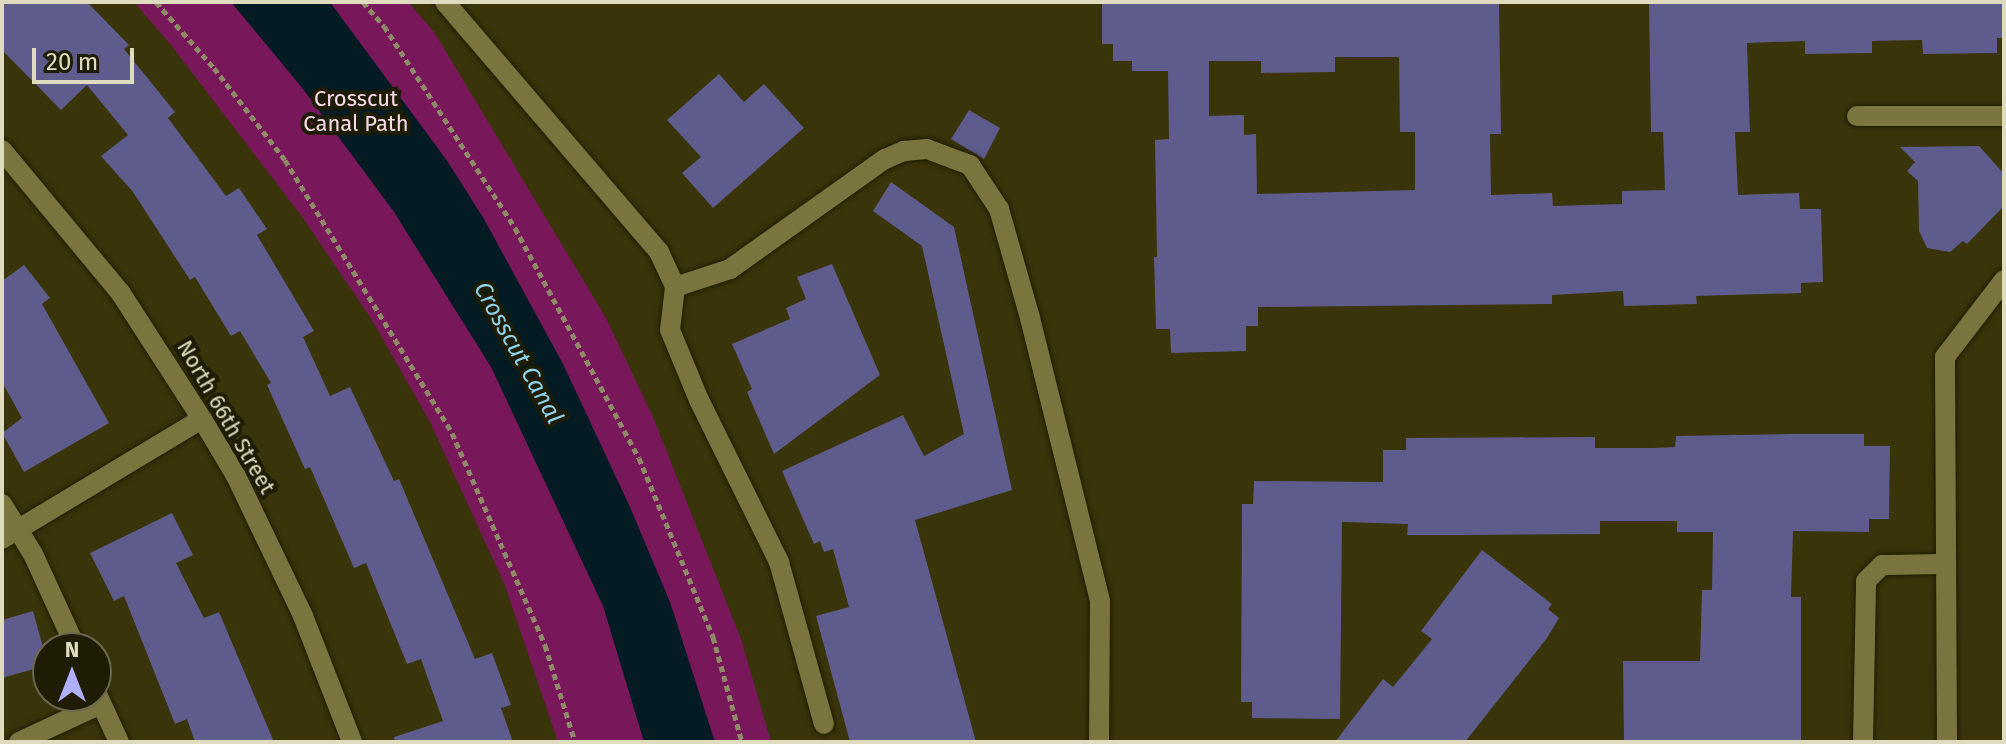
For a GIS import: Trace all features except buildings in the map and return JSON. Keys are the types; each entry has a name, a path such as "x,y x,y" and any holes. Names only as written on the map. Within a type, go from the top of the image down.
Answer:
{"street":[{"path":"445,2 659,252 675,287 670,330 699,400 779,562 824,724"},
{"path":"1857,116 2004,116"},
{"path":"675,287 730,269 885,159 904,151 927,149 970,165 999,209 1030,318 1100,601 1099,742"},
{"name":"North 66th Street","path":"2,150 120,292 236,476 303,616 352,742"},
{"path":"1947,742 1945,357 2004,280"},
{"path":"10,534 202,419"},
{"path":"2,504 10,534 67,632"},
{"path":"1863,742 1866,581 1882,565 1946,564"},
{"path":"19,742 74,712"},
{"path":"105,712 119,742"}],"path":[{"path":"156,2 214,68 285,160 452,433 545,645 575,742"},
{"path":"363,2 384,26 515,228 639,458 713,637 742,742"}],"green space":[{"name":"Crosscut Canal Path","path":"134,2 408,2 434,32 606,318 653,417 741,639 771,742 558,742 504,583 430,422 372,320 303,218 171,45"}],"water":[{"name":"Crosscut Canal","path":"231,2 330,2 448,162 484,219 563,364 630,507 670,602 715,742 644,742 603,606 491,367 394,212 303,89"}]}
